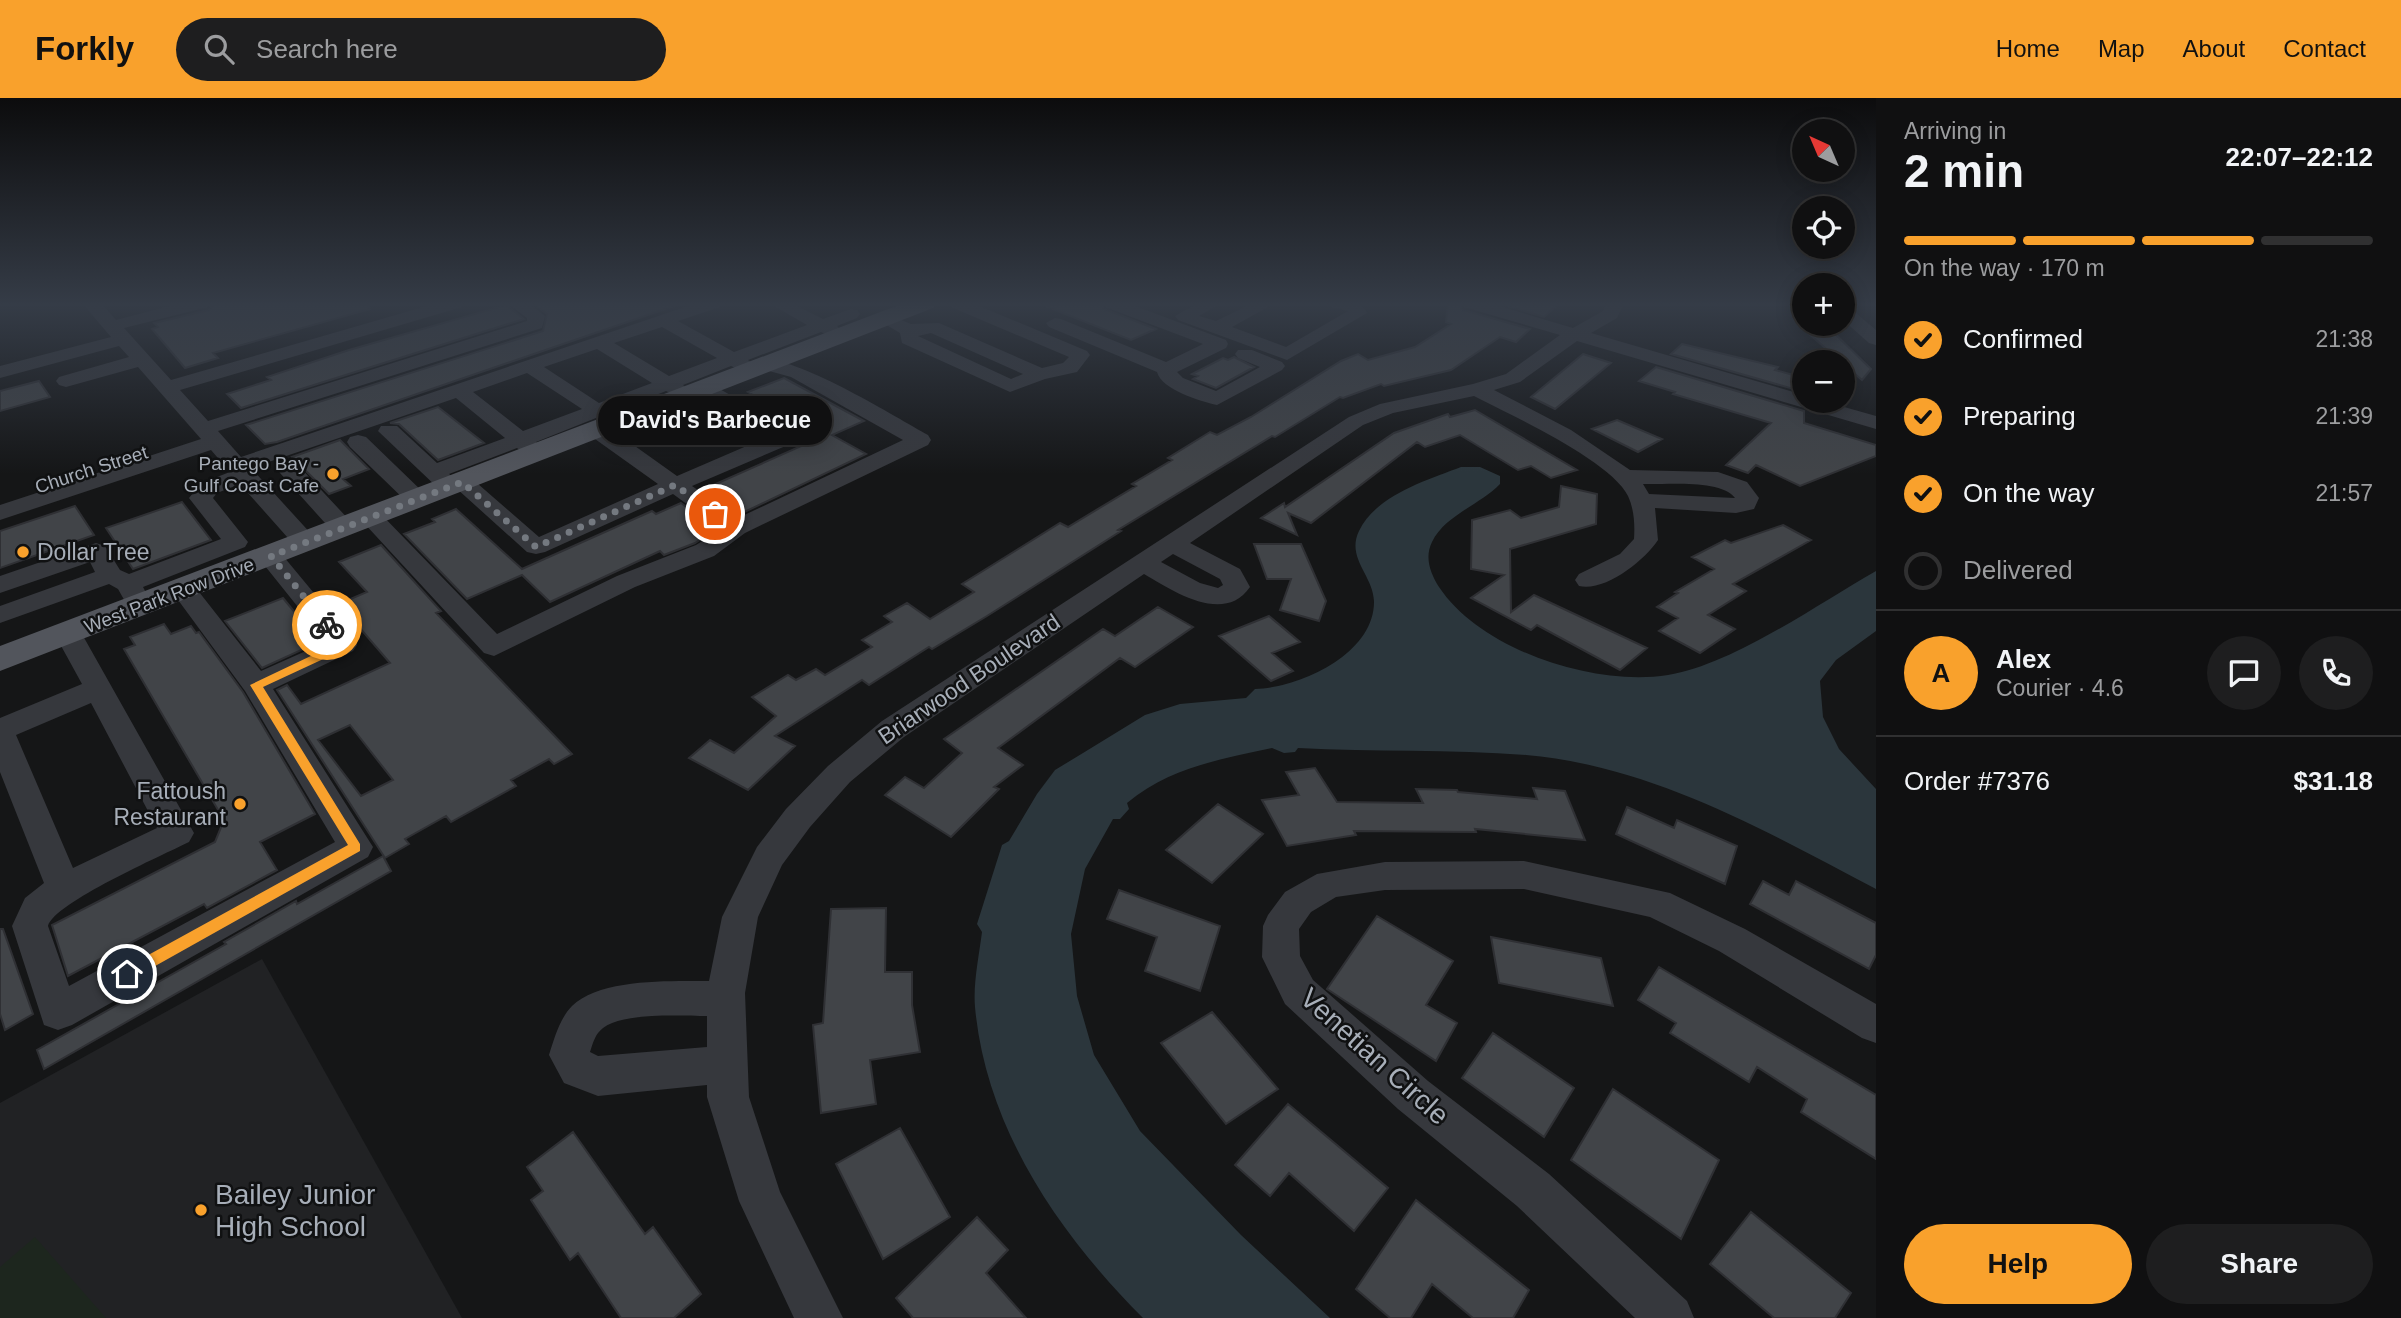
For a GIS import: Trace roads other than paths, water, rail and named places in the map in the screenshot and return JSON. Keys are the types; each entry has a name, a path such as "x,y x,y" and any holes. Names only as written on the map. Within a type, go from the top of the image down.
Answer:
{"main road":[{"name":"West Park Row Drive","path":"0,659 68,633 126,588 183,589 418,499 448,480 528,446 766,360"}],"street":[{"path":"0,372 36,360"},
{"path":"66,381 142,360 305,542"},
{"path":"167,388 262,360"},
{"path":"0,513 209,436 431,360"},
{"path":"0,615 126,588 236,542 201,498 209,488 382,425 458,390 547,360"},
{"path":"382,425 448,480 536,547 787,437 632,360"},
{"path":"755,360 875,400"},
{"path":"760,362 766,360"},
{"path":"954,360 1010,386 1040,374 1070,368 1076,360"},
{"path":"1000,360 1040,374"},
{"path":"1145,360 1167,369"},
{"path":"1167,369 1181,360"},
{"path":"1167,369 1167,375 1176,382 1217,399 1275,366 1263,360"},
{"name":"Briarwood Boulevard","path":"818,1318 761,1201 728,1097 726,998 740,917 769,857 798,818 839,774 893,729 1356,421 1387,408 1477,389 1513,378 1538,360"},
{"path":"1659,360 1876,423"},
{"path":"371,517 494,647 647,571 685,560 727,538 736,528 920,440 798,373 760,362"},
{"path":"529,366 603,421 675,485 736,528"},
{"path":"1477,389 1591,452 1636,492 1647,516 1646,540 1629,559 1588,580"},
{"path":"458,390 528,446"},
{"path":"243,474 288,468 358,442 382,425"},
{"name":"Church Street","path":"0,498 183,439"},
{"path":"358,442 418,499"},
{"path":"288,468 343,528"},
{"path":"1622,477 1718,479 1739,488 1747,498 1746,504 1736,506 1640,499"},
{"path":"1143,562 1200,593 1223,597 1234,592 1237,587 1231,574 1171,543"},
{"path":"0,585 96,551 126,588"},
{"path":"256,685 343,645 271,556"},
{"path":"68,633 177,834 64,889 39,907 32,916 30,926 58,1012 356,847 256,685 183,589"},
{"path":"64,889 0,732 98,689"},
{"name":"Venetian Circle","path":"1670,1318 1533,1190 1413,1095 1299,992 1282,957 1281,926 1298,902 1329,884 1385,876 1524,875 1657,904 1732,940 1876,1026"},
{"path":"726,998 608,1004 587,1016 576,1032 569,1055 578,1069 598,1076 727,1064"}],"place":[{"name":"Pantego Bay - Gulf Coast Cafe","path":"333,474"},
{"name":"David's Barbecue","path":"715,514"},
{"name":"Dollar Tree","path":"23,552"},
{"name":"Fattoush Restaurant","path":"240,804"},
{"name":"Bailey Junior High School","path":"201,1210"}]}
